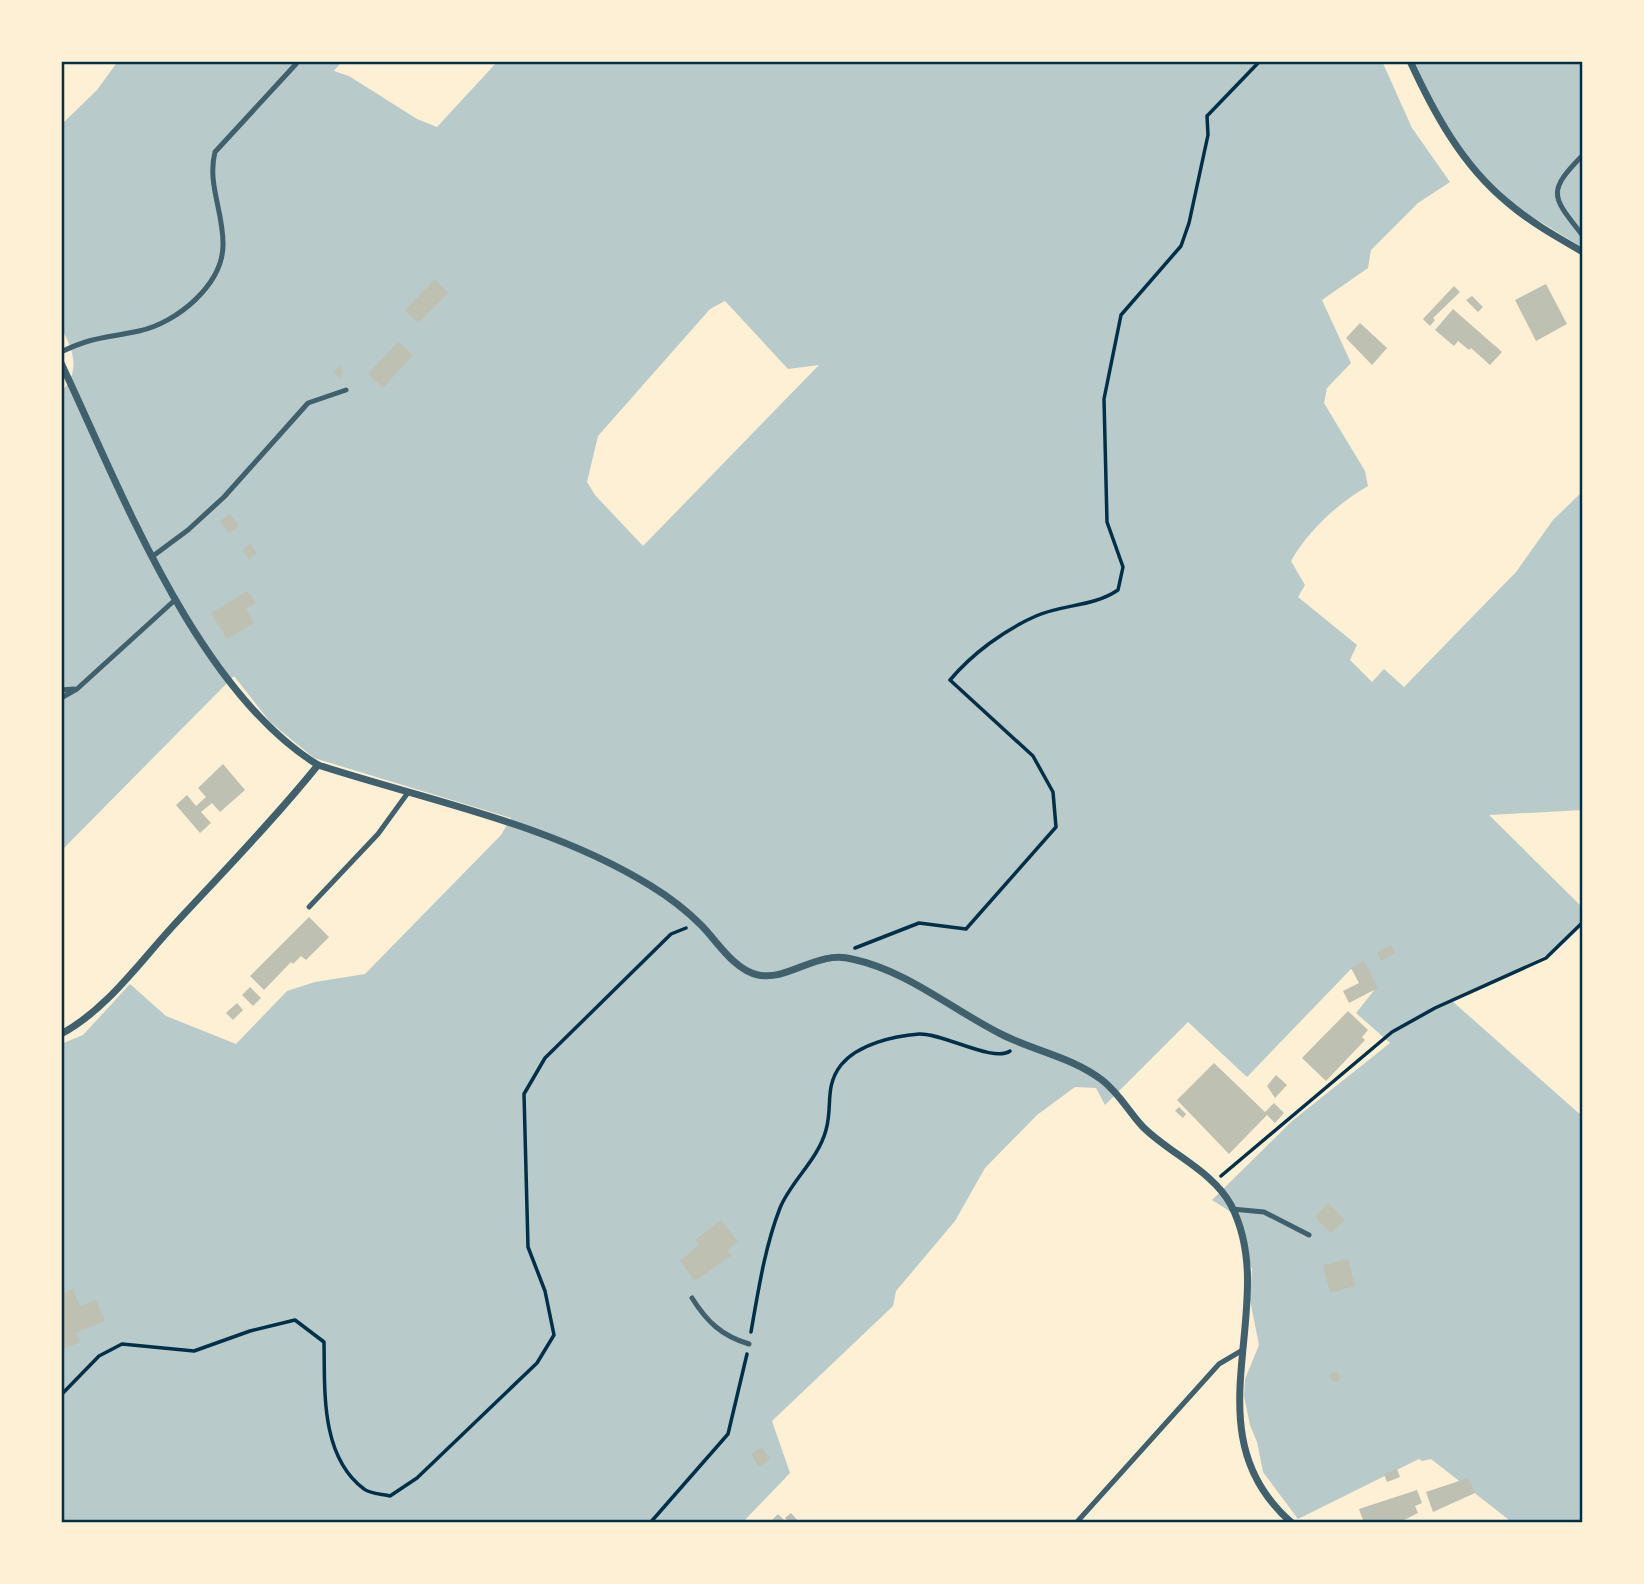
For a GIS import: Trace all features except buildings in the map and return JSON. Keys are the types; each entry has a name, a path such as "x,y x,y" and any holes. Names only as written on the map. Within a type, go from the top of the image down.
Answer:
{"street":[{"path":"1410,61 1435,114 1457,148 1483,178 1506,201 1583,252"},
{"path":"61,363 153,556 205,648 257,714 298,753 318,765 511,825 587,852 652,887 699,923 737,964 757,975 775,974 833,956 853,959 908,979 1021,1044 1074,1062 1103,1081 1151,1134 1214,1183 1232,1209 1245,1256 1246,1306 1238,1382 1241,1428 1249,1463 1264,1491 1292,1523"},
{"path":"61,1034 83,1022 121,983 276,817 318,765"}],"lane":[{"path":"61,352 98,336 139,331 162,323 196,299 211,281 220,263 223,242 211,166 215,152 296,64"},
{"path":"1583,155 1562,176 1557,199 1583,236"},
{"path":"153,556 188,530 224,497 308,404 346,390"},
{"path":"61,698 77,688 176,599"},
{"path":"61,690 77,688"},
{"path":"309,907 378,834 407,794"},
{"path":"1232,1209 1264,1212 1309,1235"},
{"path":"692,1298 705,1320 729,1338 749,1344"},
{"path":"1076,1523 1219,1364 1241,1351"}],"path":[{"path":"833,956 919,923 965,929 1056,827 1053,792 1033,756 950,680 968,658 1037,615 1103,601 1118,590 1123,567 1107,522 1104,399 1121,315 1181,246 1189,223 1208,135 1207,116 1260,61"},
{"path":"1214,1183 1392,1032 1435,1008 1546,958 1583,922"},
{"path":"61,1395 99,1356 122,1344 194,1351 250,1331 295,1320 324,1342 326,1417 344,1467 365,1491 390,1496 417,1478 537,1363 554,1335 545,1291 528,1247 524,1094 545,1058 606,997 671,934 699,923"},
{"path":"650,1523 728,1434 781,1207 811,1162 826,1130 829,1084 843,1063 866,1047 894,1038 922,1034 957,1040 991,1054 1006,1054 1021,1044"}],"shaded area":[{"path":"118,61 342,61 334,71 349,76 417,119 437,127 498,61 1382,61 1412,128 1450,182 1418,203 1371,250 1368,268 1322,300 1351,363 1327,388 1324,403 1365,471 1368,486 1325,519 1306,539 1291,561 1305,585 1298,597 1357,645 1350,660 1372,682 1384,669 1404,687 1516,572 1553,520 1583,491 1583,810 1489,815 1583,908 1583,922 1551,953 1451,1000 1583,1117 1583,1523 1513,1523 1431,1459 1419,1459 1298,1519 1263,1472 1244,1396 1245,1379 1259,1345 1250,1300 1252,1269 1231,1212 1212,1200 1292,1121 1390,1043 1356,1013 1376,988 1351,969 1247,1077 1188,1022 1105,1105 1096,1088 1075,1087 1037,1115 985,1168 955,1221 896,1291 893,1306 772,1421 790,1473 742,1523 61,1523 61,1044 83,1035 130,984 166,1016 236,1044 287,991 315,982 365,974 501,835 511,818 314,758 270,722 234,676 61,851 61,392 71,377 73,361 61,328 61,125 97,90","holes":["725,301 788,369 819,365 643,546 595,495 587,482 598,436 710,309"]},
{"path":"1411,61 1583,61 1583,248 1508,202 1453,144"}]}
